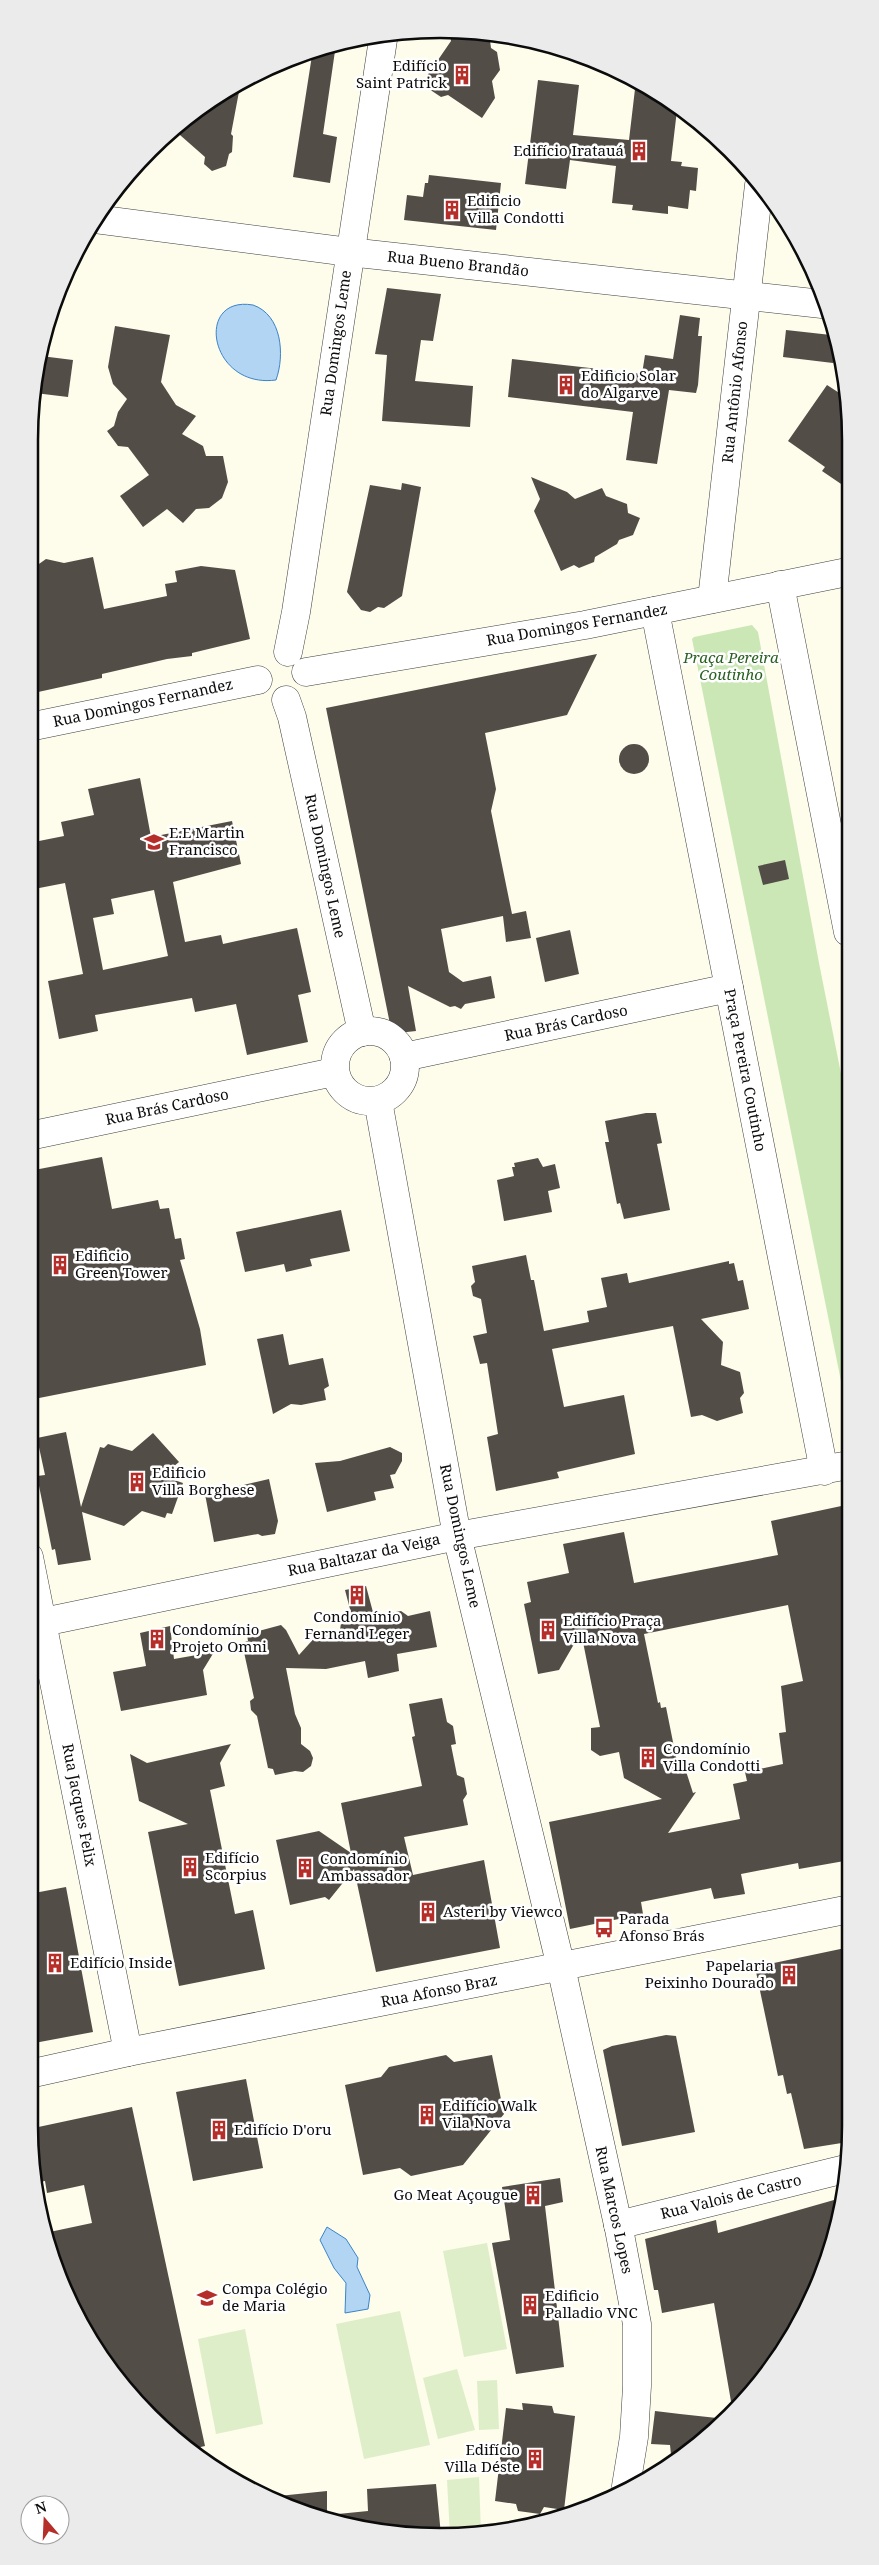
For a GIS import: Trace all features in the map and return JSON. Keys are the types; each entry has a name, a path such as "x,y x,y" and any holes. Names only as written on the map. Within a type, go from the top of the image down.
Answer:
{"street":[{"name":"Rua Domingos Leme","path":"288,652 383,42"},
{"name":"Rua Antônio Afonso","path":"712,599 758,195"},
{"name":"Rua Bueno Brandão","path":"102,220 349,252 818,303"},
{"name":"Rua Domingos Fernandez","path":"306,672 655,611 842,573"},
{"path":"780,585 842,901"},
{"name":"Praça Pereira Coutinho","path":"655,611 729,988 837,1468"},
{"path":"278,652 288,652 296,656 303,663 306,672 302,690 286,700 276,700 267,696 261,689 258,680 262,662 278,652"},
{"name":"Rua Domingos Fernandez","path":"38,725 258,680"},
{"name":"Rua Domingos Leme","path":"286,700 292,716 362,1032"},
{"name":"Rua Brás Cardoso","path":"404,1057 729,988"},
{"path":"376,1031 389,1036 399,1046 404,1057 405,1072 400,1085 390,1095 378,1101 364,1101 351,1096 341,1087 334,1072 334,1060 340,1048 349,1038 362,1032 376,1031"},
{"name":"Rua Brás Cardoso","path":"38,1134 334,1072"},
{"name":"Rua Domingos Leme","path":"378,1101 457,1536 561,1967"},
{"name":"Rua Baltazar da Veiga","path":"38,1624 457,1536 837,1468"},
{"name":"Rua Jacques Felix","path":"38,1633 128,2052"},
{"name":"Rua Afonso Braz","path":"38,2072 128,2052 842,1911"},
{"name":"Rua Marcos Lopes","path":"561,1967 618,2224 637,2324 637,2386 634,2437 627,2481"},
{"name":"Rua Valois de Castro","path":"618,2224 839,2170"}],"green space":[{"name":"Praça Pereira Coutinho","path":"752,625 758,632 842,1079 842,1386 692,639"},
{"path":"487,2243 507,2349 464,2357 443,2251"},
{"path":"400,2311 430,2445 364,2459 336,2324"},
{"path":"245,2329 263,2424 216,2434 198,2339"},
{"path":"457,2369 475,2430 438,2439 423,2378"},
{"path":"497,2380 499,2429 479,2430 477,2381"},
{"path":"479,2477 481,2525 450,2528 447,2480"}],"water":[{"path":"253,305 263,310 270,317 279,337 280,359 276,380 253,379 236,371 224,358 217,342 217,327 222,314 234,306"},
{"path":"327,2227 346,2239 358,2258 357,2267 370,2295 368,2309 345,2313 346,2283 334,2268 320,2240"}],"building":[{"name":"Edifício Saint Patrick","path":"450,38 490,41 491,48 497,52 500,70 492,81 495,98 482,118 448,95 441,97 429,89 427,76 451,41"},
{"path":"335,51 323,134 337,137 330,183 293,177 312,59"},
{"path":"538,80 579,85 573,135 629,140 635,89 641,91 676,115 671,161 682,162 681,166 698,168 696,191 690,190 688,209 668,206 668,214 632,210 633,205 612,203 616,166 570,160 566,189 525,184"},
{"path":"239,91 231,134 233,136 232,152 229,154 226,166 212,171 204,164 205,157 178,134 216,105"},
{"name":"Edificio Villa Condotti","path":"429,175 501,183 496,230 404,220 407,195 423,197 425,183 428,183"},
{"path":"387,288 441,294 433,341 421,340 415,381 473,386 470,427 382,421 387,355 375,354"},
{"path":"680,315 700,318 698,336 702,336 698,385 696,393 669,390 657,464 626,460 633,412 508,397 512,359 642,374 645,355 673,359"},
{"path":"115,326 170,335 161,382 176,405 196,416 182,434 203,446 206,456 223,456 228,482 222,498 209,508 196,509 183,523 167,509 143,527 120,496 149,475 128,447 118,446 107,431 114,426 118,412 127,399 113,384 108,367"},
{"path":"786,330 828,335 833,359 833,363 783,357"},
{"path":"46,357 73,360 68,397 40,394"},
{"path":"827,385 839,393 842,440 842,485 822,471 825,467 788,441"},
{"path":"531,477 567,492 575,499 602,488 606,496 627,504 628,513 640,518 633,535 619,540 617,544 595,557 594,562 579,568 574,565 561,571 534,511 540,499"},
{"path":"402,483 421,487 402,596 384,608 378,607 370,612 361,610 347,592 370,485 401,490"},
{"path":"93,557 104,609 167,596 165,584 177,582 175,571 201,566 235,570 250,639 192,653 192,656 167,659 102,674 102,678 38,692 38,565 46,559 64,563"},
{"path":"597,654 567,715 485,733 496,789 491,811 512,914 526,911 531,938 506,942 503,916 441,929 449,972 463,982 491,976 495,998 465,1004 461,1009 455,1006 450,1007 408,986 416,1031 398,1033 390,1024 326,708"},
{"path":"634,744 644,749 649,759 644,769 634,774 624,769 619,759 624,749"},
{"path":"140,778 151,837 232,821 241,864 173,882 185,942 221,935 223,944 297,928 311,992 298,995 308,1042 247,1055 236,1004 195,1012 192,998 95,1015 98,1031 59,1039 48,981 83,974 65,883 38,888 38,841 64,836 61,822 94,815 88,789","holes":["154,890 168,956 103,970 93,918 114,914 111,899"]},
{"path":"785,860 789,879 763,885 758,866"},
{"path":"570,930 579,974 545,982 536,938"},
{"path":"646,1113 656,1113 662,1143 657,1144 670,1210 624,1219 620,1203 617,1204 605,1142 609,1142 605,1121"},
{"path":"102,1157 112,1209 158,1200 160,1209 169,1208 175,1239 181,1238 185,1259 180,1260 200,1329 206,1365 38,1398 38,1169"},
{"path":"538,1158 543,1167 555,1164 560,1188 548,1191 552,1212 504,1221 497,1180 514,1176 512,1167 515,1167 514,1163"},
{"path":"341,1210 350,1251 310,1259 312,1266 286,1272 284,1264 245,1272 236,1232"},
{"path":"526,1255 531,1280 534,1280 544,1331 589,1322 587,1311 607,1307 601,1278 627,1273 629,1283 729,1261 729,1264 734,1263 738,1281 743,1280 749,1309 701,1319 723,1342 721,1365 740,1372 744,1393 740,1398 743,1413 717,1421 702,1415 691,1417 673,1326 552,1349 564,1407 624,1395 635,1454 557,1472 559,1478 496,1491 487,1437 498,1434 487,1363 480,1364 473,1336 487,1333 481,1299 473,1296 471,1286 475,1282 472,1266"},
{"path":"283,1334 289,1365 323,1358 329,1386 324,1389 326,1400 301,1405 291,1404 273,1414 257,1339"},
{"path":"66,1432 81,1507 100,1447 104,1448 108,1444 132,1451 153,1433 179,1462 162,1476 183,1483 172,1514 167,1513 165,1518 142,1511 124,1526 82,1512 91,1560 58,1565 55,1549 52,1550 38,1481 38,1476 45,1475 38,1438"},
{"path":"390,1447 402,1453 402,1461 395,1474 390,1475 394,1488 374,1492 376,1500 327,1512 315,1463 340,1461"},
{"path":"269,1479 278,1521 275,1534 262,1536 258,1534 214,1542 205,1494"},
{"path":"842,1506 842,1861 799,1869 798,1863 741,1874 745,1894 714,1899 711,1888 641,1902 643,1914 570,1929 549,1822 662,1799 624,1778 619,1752 600,1756 591,1750 591,1728 600,1727 581,1632 559,1670 538,1674 524,1604 531,1602 527,1582 569,1573 563,1544 624,1532 634,1583 778,1555 771,1521","holes":["788,1605 803,1681 781,1686 786,1732 779,1733 783,1764 745,1772 747,1781 733,1784 740,1819 668,1833 696,1792 693,1793 684,1765 677,1762 666,1707 661,1708 660,1702 658,1703 644,1634"]},
{"path":"366,1586 374,1616 401,1611 408,1616 430,1611 437,1647 397,1654 399,1671 368,1678 365,1661 326,1669 286,1668 295,1714 301,1728 301,1744 310,1751 313,1758 311,1766 303,1772 295,1771 275,1775 273,1769 268,1768 257,1716 251,1710 250,1701 254,1698 242,1643 248,1641 247,1634 281,1625 286,1630 299,1655 318,1634 340,1630 341,1623 352,1617 345,1590"},
{"path":"170,1626 174,1659 214,1652 203,1670 207,1695 121,1711 113,1672 146,1666 140,1633"},
{"name":"Asteri by Viewco","path":"442,1698 447,1722 453,1726 456,1744 451,1745 457,1775 464,1778 467,1794 463,1800 468,1825 404,1837 413,1875 484,1860 500,1948 376,1972 354,1869 329,1900 325,1897 290,1905 276,1840 319,1831 351,1853 341,1803 422,1786 412,1737 415,1736 409,1704"},
{"path":"231,1744 220,1763 225,1786 210,1790 235,1914 253,1910 265,1969 179,1986 148,1832 188,1824 139,1801 130,1754 147,1763"},
{"name":"Edifício Inside","path":"66,1887 93,2032 38,2042 38,1892"},
{"path":"842,1949 841,2143 804,2149 791,2093 787,2094 783,2075 778,2076 755,1967"},
{"path":"666,2035 676,2036 695,2132 622,2146 603,2050 612,2046"},
{"name":"Edifício Walk Vila Nova","path":"446,2055 454,2062 492,2055 504,2114 463,2165 411,2176 400,2168 363,2175 345,2085 381,2077 389,2067"},
{"name":"Edifício D'oru","path":"246,2079 263,2168 193,2181 176,2092"},
{"path":"132,2107 205,2446 199,2447 174,2428 155,2410 137,2391 105,2349 91,2326 68,2279 52,2232 92,2223 84,2185 47,2193 45,2181 42,2182 41,2178 38,2127"},
{"name":"Edificio Palladio VNC","path":"560,2178 563,2202 545,2206 564,2367 516,2374 492,2243 510,2240 502,2187"},
{"path":"835,2200 820,2255 811,2279 788,2327 774,2349 731,2402 714,2303 662,2313 658,2290 654,2290 645,2239 716,2220 718,2233"},
{"name":"Edifício Villa Déste","path":"522,2403 552,2406 554,2413 575,2416 564,2508 559,2509 544,2507 540,2514 518,2511 516,2504 495,2501 506,2408 523,2410"},
{"path":"655,2411 716,2418 671,2454 670,2445 651,2444"},
{"path":"436,2484 440,2528 387,2524 336,2514 368,2511 367,2489"},
{"path":"327,2491 327,2511 310,2506 283,2496"}],"place":[{"name":"Edifício Saint Patrick","path":"462,75"},
{"name":"Edifício Iratauá","path":"639,151"},
{"name":"Edificio Villa Condotti","path":"452,210"},
{"name":"Edificio Solar do Algarve","path":"566,385"},
{"name":"E.E Martin Francisco","path":"154,842"},
{"name":"Edificio Green Tower","path":"60,1265"},
{"name":"Edificio Villa Borghese","path":"137,1482"},
{"name":"Condomínio Fernand Leger","path":"357,1595"},
{"name":"Edifício Praça Villa Nova","path":"548,1630"},
{"name":"Condomínio Projeto Omni","path":"157,1639"},
{"name":"Condomínio Villa Condotti","path":"648,1758"},
{"name":"Edifício Scorpius","path":"190,1867"},
{"name":"Condomínio Ambassador","path":"305,1868"},
{"name":"Asteri by Viewco","path":"428,1912"},
{"name":"Parada Afonso Brás","path":"604,1928"},
{"name":"Edifício Inside","path":"55,1963"},
{"name":"Papelaria Peixinho Dourado","path":"789,1975"},
{"name":"Edifício Walk Vila Nova","path":"427,2115"},
{"name":"Edifício D'oru","path":"219,2130"},
{"name":"Go Meat Açougue","path":"533,2195"},
{"name":"Compa Colégio de Maria","path":"207,2298"},
{"name":"Edificio Palladio VNC","path":"530,2305"},
{"name":"Edifício Villa Déste","path":"535,2459"}]}
